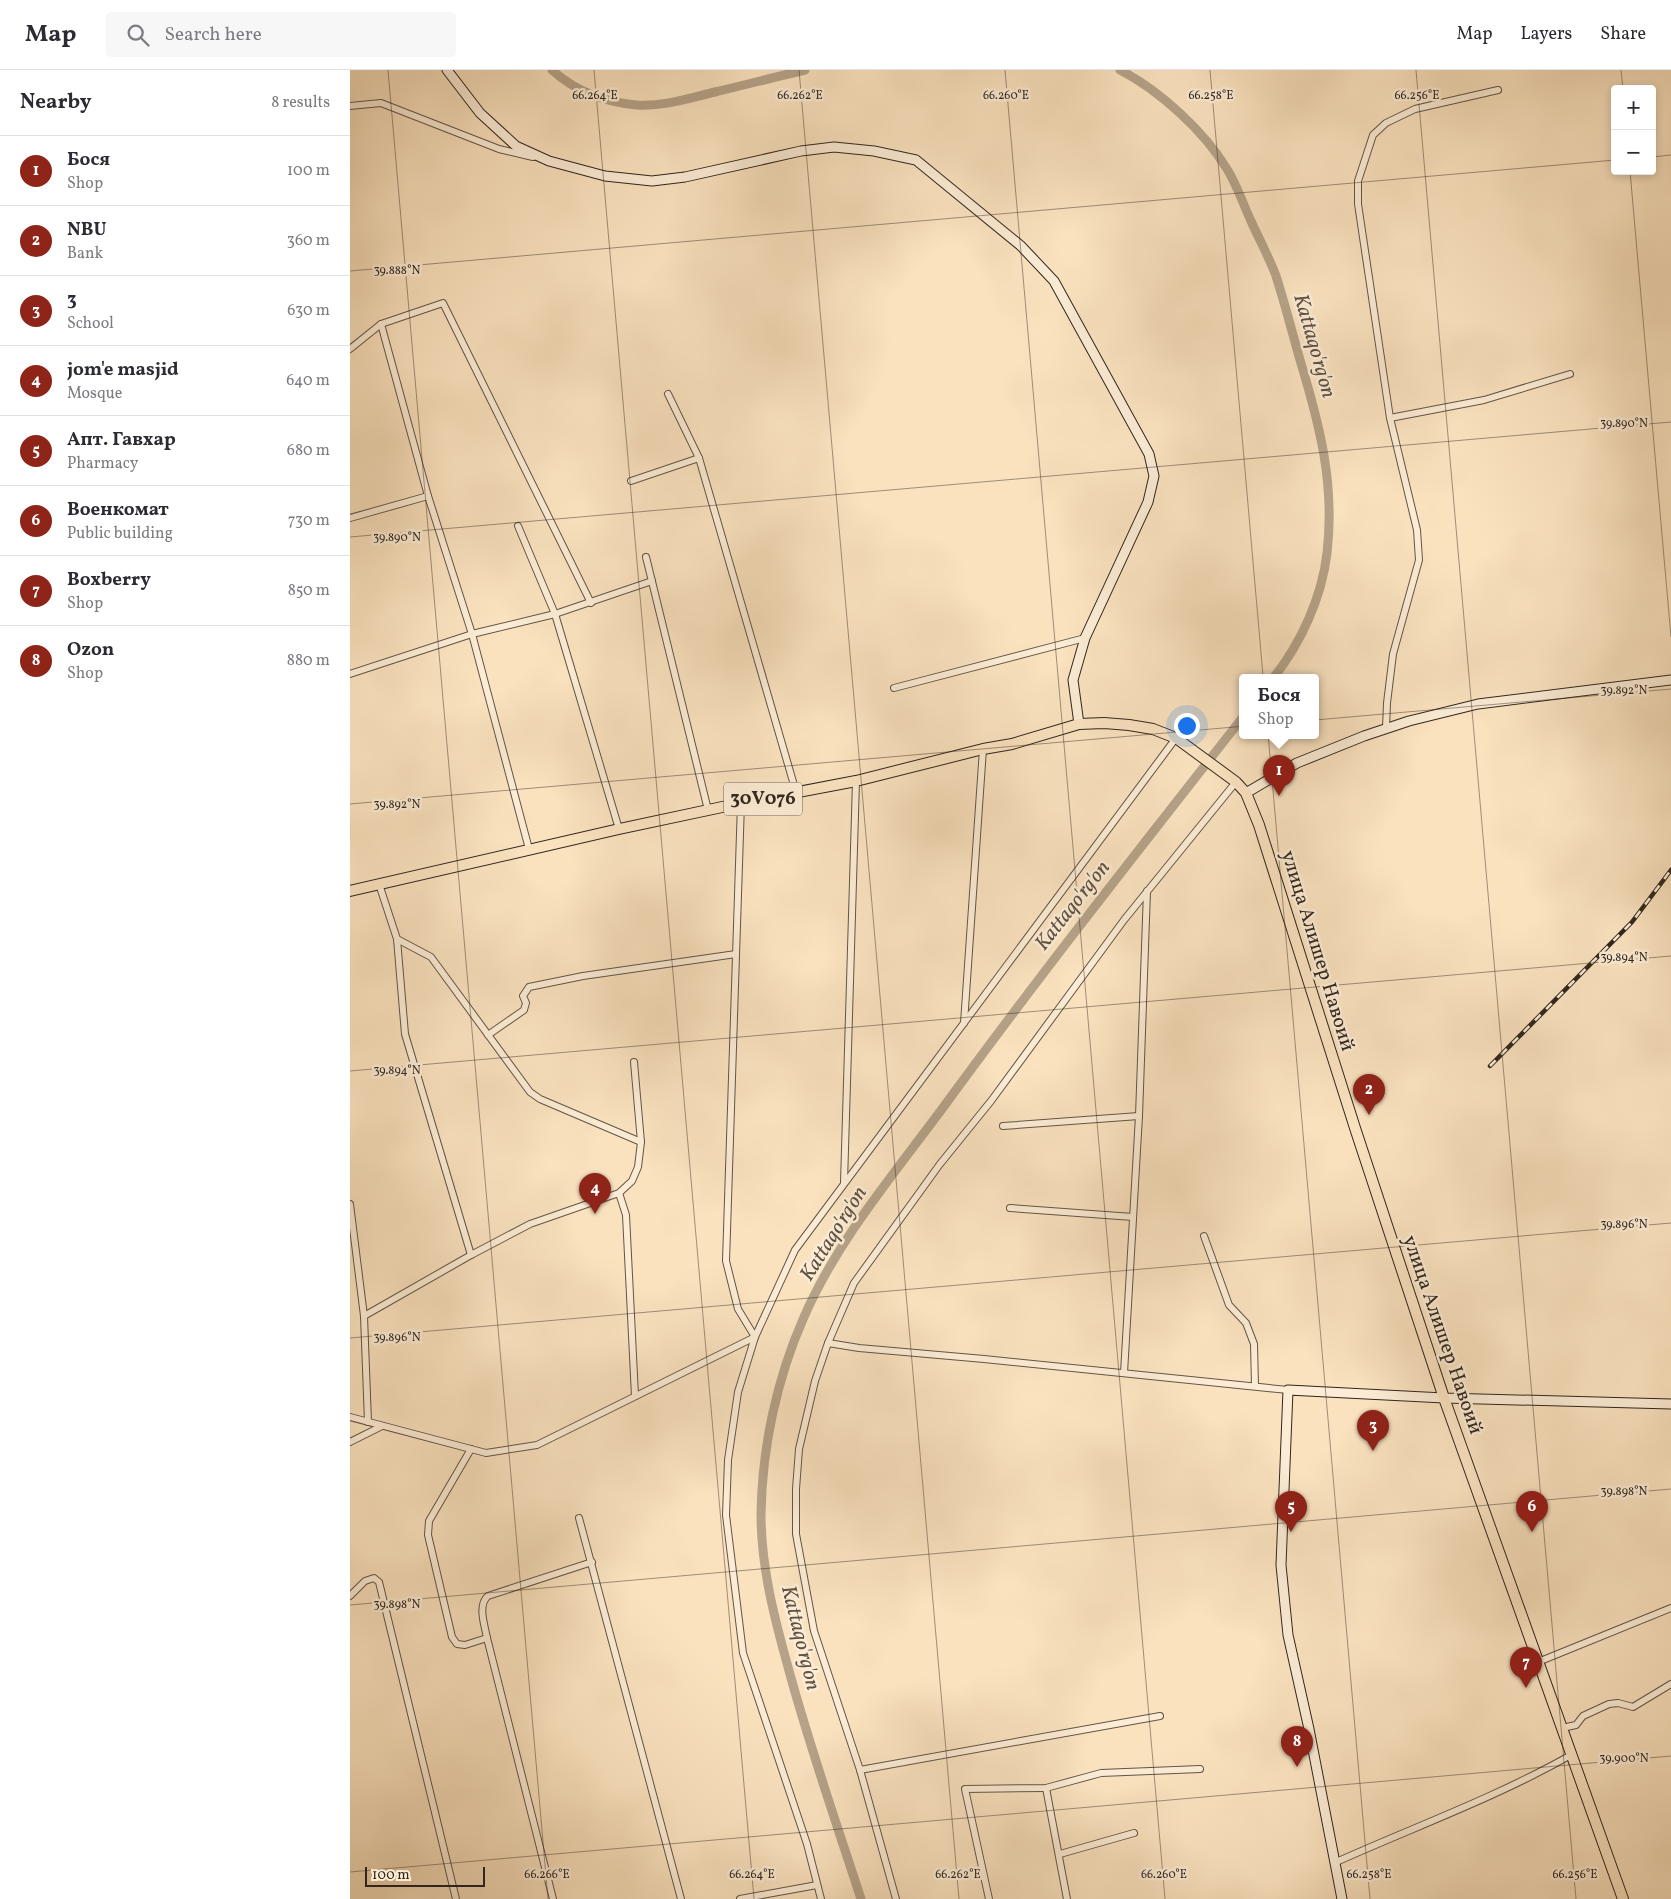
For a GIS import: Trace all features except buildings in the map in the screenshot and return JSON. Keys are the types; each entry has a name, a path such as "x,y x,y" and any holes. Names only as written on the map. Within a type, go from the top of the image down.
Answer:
{"main road":[{"name":"30V076","path":"350,891 619,829 856,781 983,748 1012,744 1079,724 1104,723 1153,729 1176,738 1236,782"},
{"name":"улица Алишер Навоий","path":"1236,782 1246,793 1259,825 1355,1128 1444,1398 1624,1899"}],"street":[{"path":"447,70 480,113 516,146 549,161"},
{"path":"1386,728 1387,703 1394,654 1419,560 1417,530 1390,418 1358,204 1358,181 1373,135 1386,122 1415,109 1498,90"},
{"path":"350,106 381,103 499,149 605,176 652,181 685,177 817,149 834,147 874,151 916,160 1021,246 1054,281 1149,454 1154,476 1148,502 1085,638 1073,680 1079,724"},
{"path":"350,349 381,324 443,303 591,603"},
{"path":"381,324 428,496 472,634 529,850"},
{"path":"1390,418 1484,400 1570,374"},
{"path":"668,394 700,458 796,792"},
{"path":"631,481 700,458"},
{"path":"350,518 428,496"},
{"path":"518,526 556,614 619,829"},
{"path":"646,557 708,810"},
{"path":"350,674 472,634 556,614 652,581"},
{"path":"894,688 1085,638"},
{"path":"1246,793 1297,763 1386,728 1478,704 1671,680"},
{"path":"821,1899 807,1844 744,1653 726,1515 728,1460 738,1392 755,1337 796,1250 1176,738"},
{"path":"963,1024 983,748"},
{"path":"844,1184 856,781"},
{"path":"896,1899 860,1770 814,1630 796,1534 796,1489 799,1449 815,1381 828,1343 854,1283 940,1164 991,1101 1124,920 1236,782"},
{"path":"741,803 726,1261 738,1309 755,1337"},
{"path":"379,884 397,939 405,1034 471,1255"},
{"path":"1124,1373 1139,1116 1147,891"},
{"path":"397,939 431,957 530,1092 540,1099 641,1142"},
{"path":"488,1035 524,1010 526,1003 523,996 529,987 583,976 736,954"},
{"path":"364,1316 530,1224 619,1193 632,1181 638,1168 641,1142 634,1062"},
{"path":"1003,1126 1139,1116"},
{"path":"619,1193 626,1215 635,1396"},
{"path":"350,1204 364,1316 368,1422"},
{"path":"1010,1208 1133,1217"},
{"path":"1204,1236 1230,1305 1246,1324 1254,1344 1256,1386"},
{"path":"350,1418 486,1453 537,1445 755,1337"},
{"path":"828,1343 859,1348 1288,1390 1444,1398 1671,1404"},
{"path":"1288,1390 1281,1565 1288,1635 1309,1729 1342,1899"},
{"path":"350,1442 382,1426"},
{"path":"471,1449 429,1522 428,1536 452,1637 457,1644 466,1645 487,1638"},
{"path":"579,1518 681,1899"},
{"path":"553,1899 487,1638 482,1607 483,1600 488,1596 592,1562"},
{"path":"350,1596 365,1582 374,1578 379,1582 456,1899"},
{"path":"1538,1662 1671,1608"},
{"path":"1562,1728 1576,1725 1583,1716 1609,1704 1618,1703 1633,1707 1671,1684"},
{"path":"860,1770 1160,1716"},
{"path":"1334,1863 1446,1816 1538,1774 1571,1755"},
{"path":"989,1899 965,1789 1046,1788 1101,1773 1200,1770"},
{"path":"1046,1788 1067,1899"},
{"path":"1060,1854 1134,1833"},
{"path":"740,1899 817,1885"}],"waterway":[{"name":"Kattaqo'rg'on","path":"552,70 581,90 602,98 636,105 676,102 805,70"},
{"name":"Kattaqo'rg'on","path":"1120,70 1135,78 1180,113 1206,140 1231,175 1276,276 1314,408 1327,479 1329,503 1327,553 1320,586 1309,619 1293,649 1276,674"},
{"name":"Kattaqo'rg'on","path":"861,1899 796,1696 769,1591 763,1553 761,1514 764,1464 773,1413 786,1364 794,1340 817,1289 867,1209 1053,961 1239,722"}],"railway":[{"path":"1490,1066 1632,922 1671,870"}],"place":[{"name":"Бося","path":"1279,796"},
{"name":"NBU","path":"1369,1115"},
{"name":"jom'e masjid","path":"595,1214"},
{"name":"3","path":"1373,1451"},
{"name":"Апт. Гавхар","path":"1291,1532"},
{"name":"Военкомат","path":"1532,1532"},
{"name":"Boxberry","path":"1526,1688"},
{"name":"Ozon","path":"1297,1767"}]}
